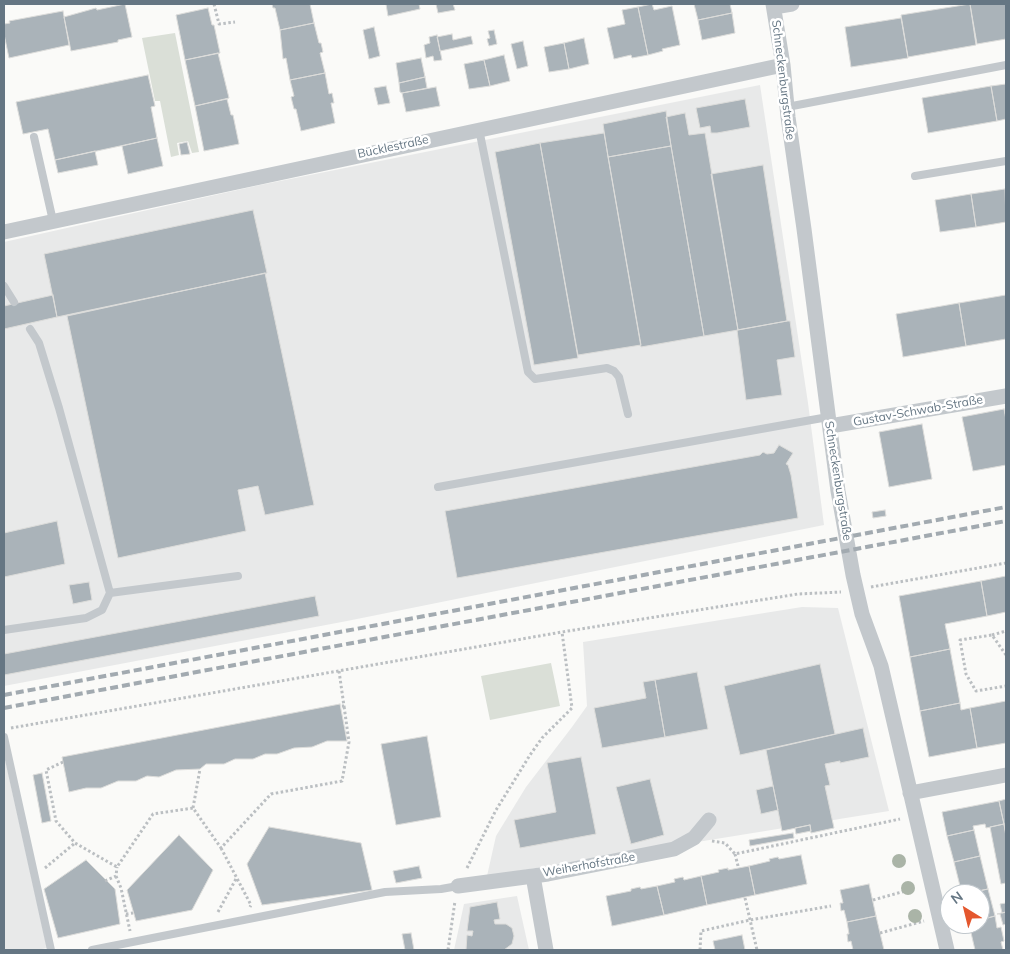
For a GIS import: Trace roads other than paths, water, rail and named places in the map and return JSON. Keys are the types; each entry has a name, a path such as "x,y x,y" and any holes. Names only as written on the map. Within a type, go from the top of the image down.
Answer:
{"street":[{"path":"774,6 792,4"},
{"name":"Schneckenburgstraße","path":"774,6 838,491 856,589 862,614 881,666 947,950"},
{"name":"Bücklestraße","path":"4,232 783,65"},
{"name":"Gustav-Schwab-Straße","path":"829,422 1006,396"},
{"path":"910,793 1006,775"},
{"name":"Weiherhofstraße","path":"458,886 533,876 674,849 694,838 708,820"},
{"path":"533,876 546,950"}],"lane":[{"path":"787,107 1006,65"},
{"path":"479,129 528,372 535,379 606,368 614,371 618,377 628,414"},
{"path":"34,137 53,221"},
{"path":"915,176 1006,161"},
{"path":"4,286 14,302"},
{"path":"4,630 86,618 102,610 110,593 59,408 39,343 30,329"},
{"path":"438,487 829,422"},
{"path":"110,593 238,576"},
{"path":"4,737 51,950"},
{"path":"92,950 386,892 441,889 458,886"}],"railway":[{"path":"4,695 1006,507"},
{"path":"4,708 1006,521"}]}
